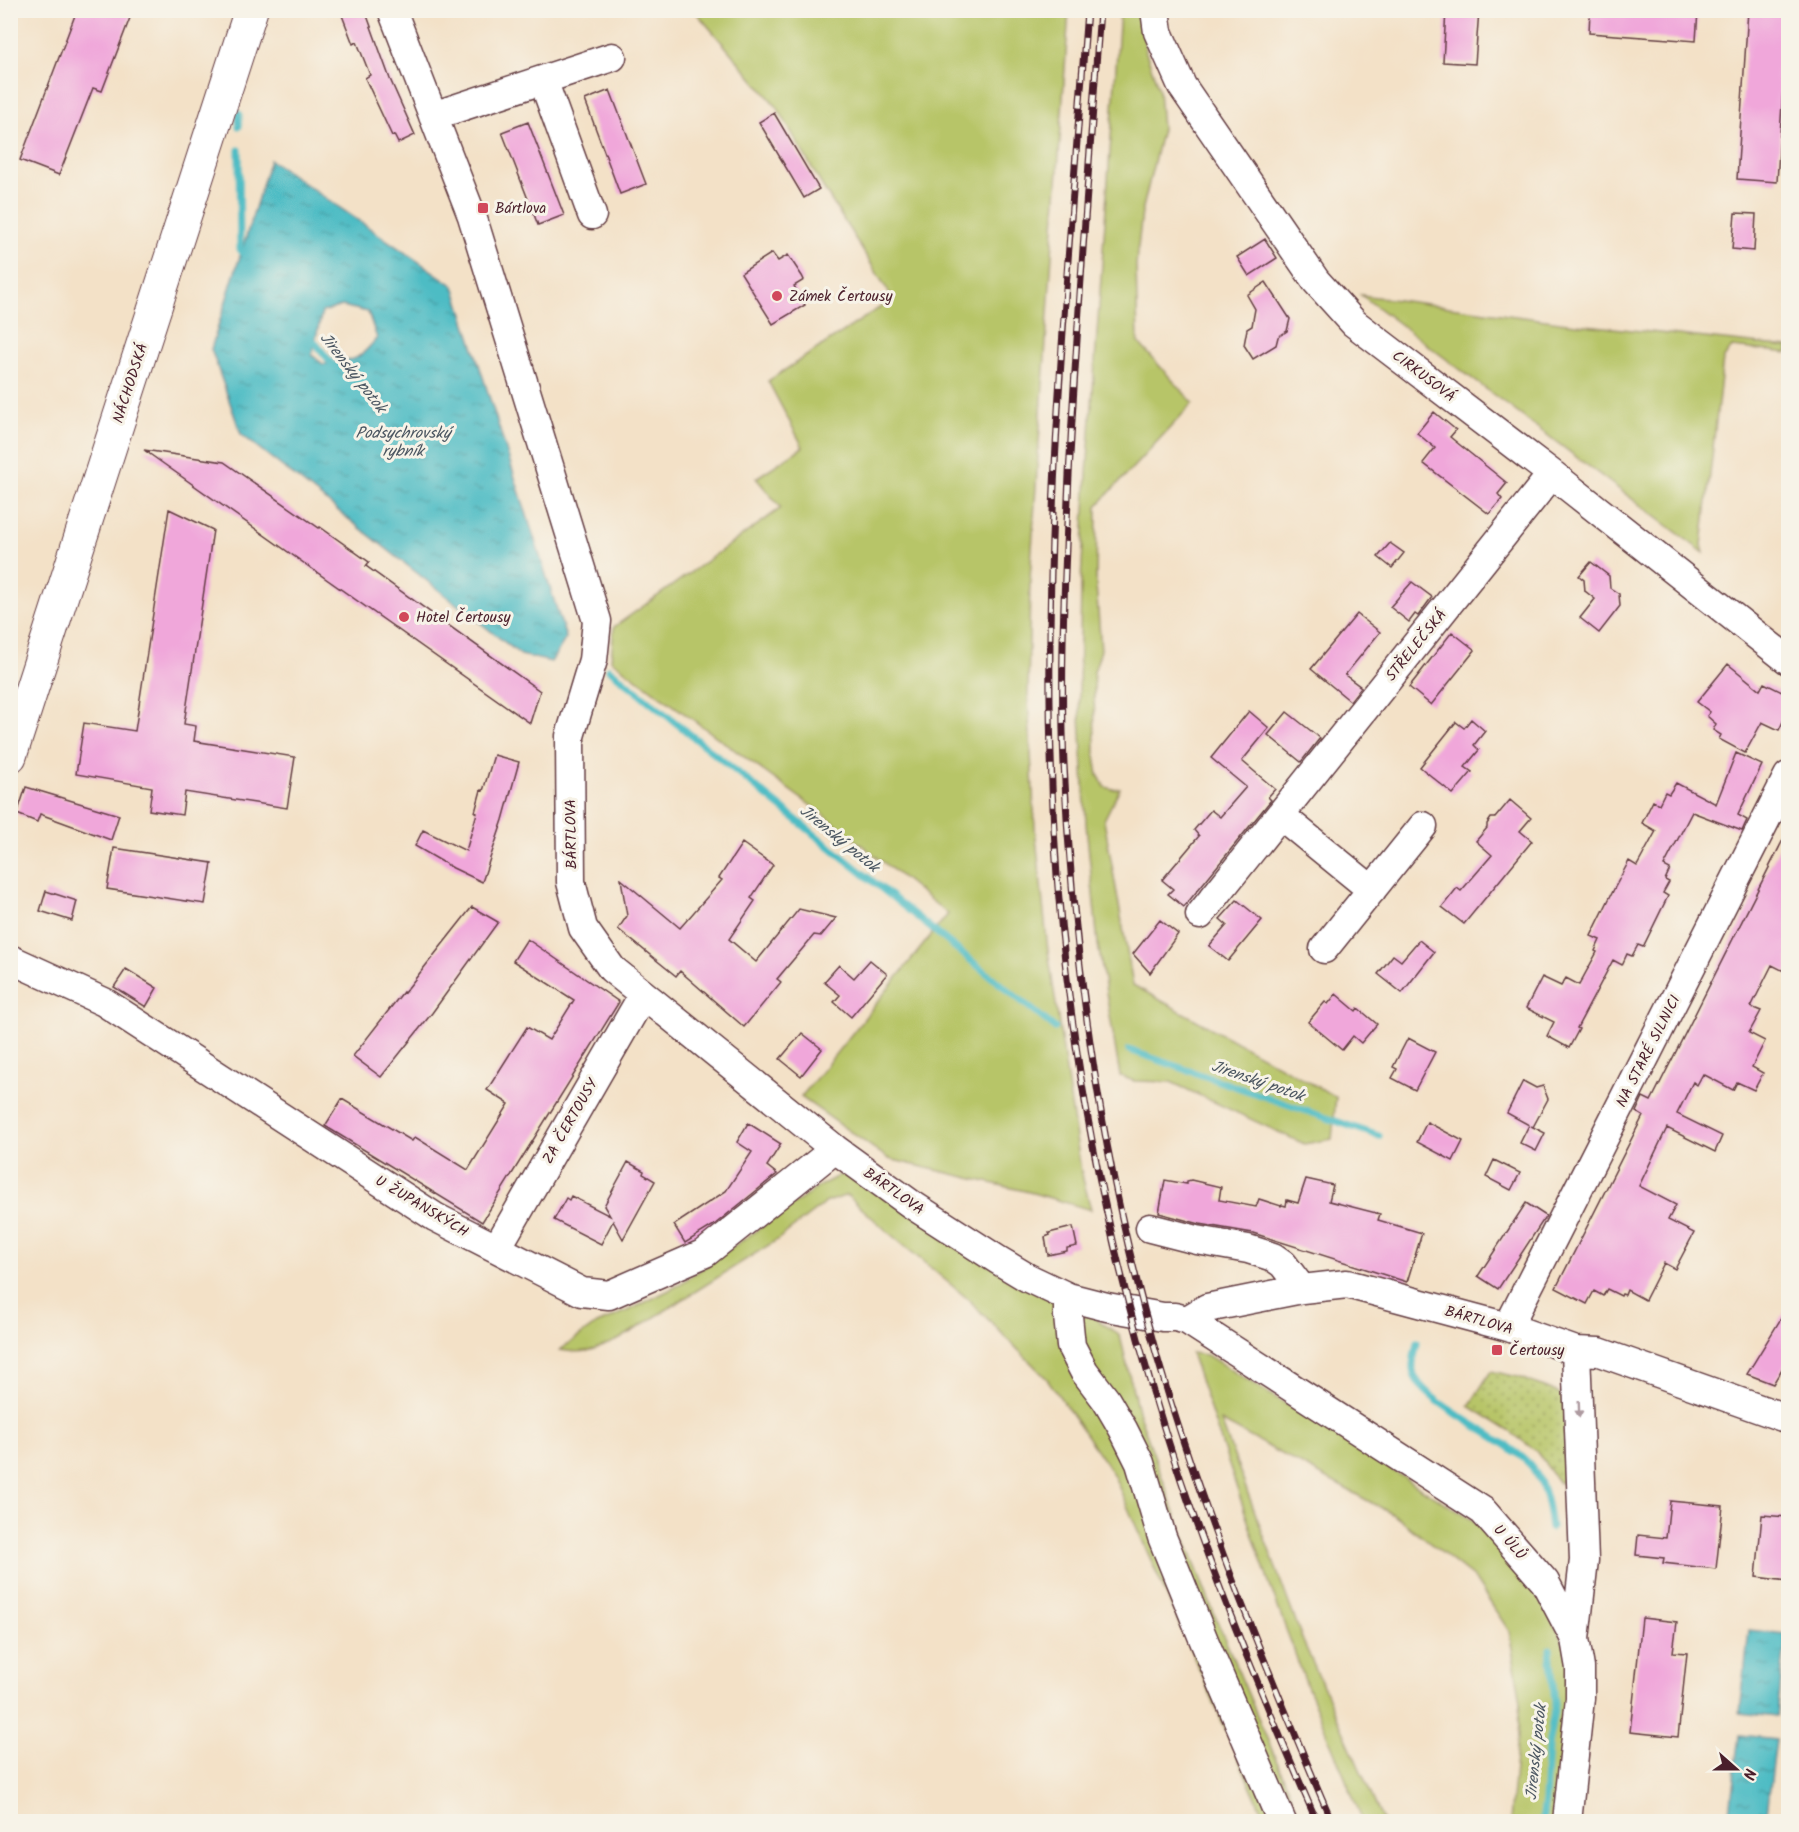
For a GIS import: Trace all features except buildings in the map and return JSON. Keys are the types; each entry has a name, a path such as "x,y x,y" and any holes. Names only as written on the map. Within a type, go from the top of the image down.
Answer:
{"main road":[{"name":"NÁCHODSKÁ","path":"13,742 251,10"}],"street":[{"name":"BÁRTLOVA","path":"392,10 472,216 597,621 593,660 570,736 572,882 584,928 612,969 835,1149 911,1204 1028,1278 1068,1297 1107,1307 1181,1319 1207,1308 1302,1289 1347,1284 1508,1327 1576,1351 1599,1352 1788,1419"},
{"name":"CIRKUSOVÁ","path":"1155,10 1158,32 1182,86 1316,281 1354,322 1788,660"},
{"path":"433,116 612,57"},
{"path":"543,80 592,215"},
{"name":"STŘELEČSKÁ","path":"1200,915 1552,474"},
{"name":"NA STARÉ SILNICI","path":"1508,1327 1788,776"},
{"path":"1280,815 1372,890"},
{"path":"1324,949 1423,826"},
{"name":"U ŽUPANSKÝCH","path":"10,959 104,1002 435,1217 582,1292 609,1295 705,1253 835,1149"},
{"name":"ZA ČERTOUSY","path":"497,1248 643,994"},
{"path":"1150,1228 1197,1240 1248,1249 1273,1257 1283,1264 1302,1289"},
{"path":"1068,1297 1071,1346 1084,1371 1106,1400 1140,1463 1162,1537 1282,1821"},
{"name":"U ÚLŮ","path":"1181,1319 1483,1511 1545,1582 1575,1638"},
{"path":"1568,1821 1580,1698 1580,1668 1575,1638 1584,1560 1576,1351"}],"green space":[{"path":"695,11 1069,11 1030,580 1028,698 1035,828 1048,951 1081,1171 1091,1210 1033,1193 889,1159 801,1097 948,914 828,818 611,660 614,627 781,508 756,478 803,447 768,381 893,299 823,187 777,107"},
{"path":"1120,11 1141,11 1146,52 1159,90 1162,129 1142,212 1136,265 1138,342 1193,403 1097,506 1096,585 1101,650 1094,672 1095,755 1098,775 1105,787 1120,788 1104,820 1133,985 1336,1097 1332,1139 1304,1144 1171,1082 1134,1081 1120,1076 1098,944 1086,824 1079,697 1081,581"},
{"path":"1361,295 1567,323 1788,347 1788,353 1732,347 1723,359 1702,545 1704,553"},
{"path":"842,1174 868,1184 1080,1307 1120,1336 1138,1411 1173,1508 1215,1616 1302,1821 1266,1821 1113,1474 1048,1380 968,1299 847,1195 825,1203 777,1240 620,1339 584,1351 560,1350 595,1325 677,1286 823,1184"},
{"path":"1191,1353 1207,1355 1474,1521 1518,1569 1550,1614 1569,1654 1571,1703 1555,1821 1510,1821 1521,1702 1509,1631 1474,1578 1394,1515 1221,1421 1303,1641 1383,1821 1363,1821 1307,1686 1269,1583"},
{"path":"1491,1371 1518,1377 1567,1396 1569,1480 1559,1483 1536,1451 1469,1406"}],"water":[{"name":"Podsychrovský rybník","path":"270,160 454,286 566,638 551,662 521,655 241,434 211,349","holes":["342,306 368,312 377,338 359,356 348,361 323,364 312,355 322,312"]},
{"path":"1749,1630 1786,1634 1777,1717 1740,1713"},
{"path":"1739,1735 1776,1739 1766,1821 1729,1821"}],"waterway":[{"name":"Jirenský potok","path":"239,114 239,126"},
{"name":"Jirenský potok","path":"239,150 240,249 245,256"},
{"name":"Jirenský potok","path":"309,335 336,369"},
{"name":"Jirenský potok","path":"609,669 1055,1028"},
{"name":"Jirenský potok","path":"1129,1050 1379,1136"},
{"name":"Jirenský potok","path":"1417,1342 1413,1370 1418,1382 1446,1407 1505,1444 1532,1467 1548,1505 1551,1528"},
{"name":"Jirenský potok","path":"1542,1822 1548,1747 1555,1704 1550,1649"}],"railway":[{"path":"1087,10 1057,419 1050,624 1050,727 1054,829 1067,982 1078,1058 1106,1209 1143,1358 1181,1481 1217,1579 1255,1677 1317,1822"},
{"path":"1100,10 1072,417 1063,656 1063,728 1068,839 1083,990 1106,1139 1138,1287 1158,1360 1216,1536 1332,1822"}],"place":[{"name":"Bártlova","path":"483,208"},
{"name":"Zámek Čertousy","path":"777,296"},
{"name":"Hotel Čertousy","path":"404,617"},
{"name":"Čertousy","path":"1497,1350"}]}
